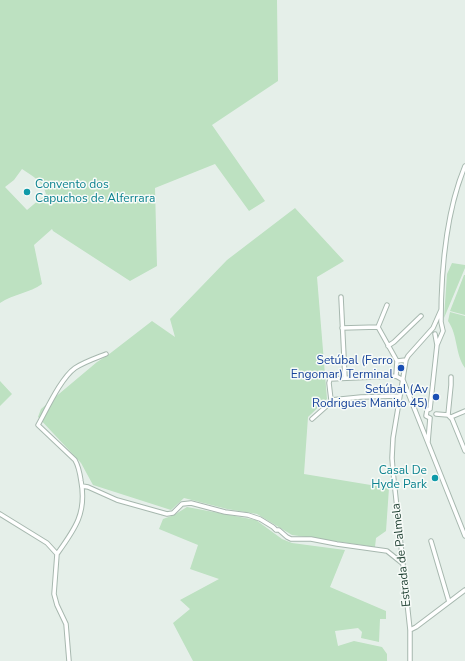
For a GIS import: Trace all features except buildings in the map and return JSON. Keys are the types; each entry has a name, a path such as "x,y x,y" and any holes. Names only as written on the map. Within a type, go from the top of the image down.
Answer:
{"street":[{"path":"426,413 430,408 437,345 442,333 441,310 443,260 454,194 465,166"},
{"path":"341,296 345,378"},
{"path":"378,327 387,306"},
{"path":"437,345 433,331 441,310"},
{"path":"388,346 420,316"},
{"path":"397,361 406,360 434,328 439,325 442,328"},
{"path":"342,328 378,327"},
{"path":"378,327 397,361 396,376"},
{"path":"426,337 442,333"},
{"path":"69,661 66,624 54,594 57,554 74,529 80,515 83,502 82,486 75,460 38,425 63,382 70,373 80,365 106,354"},
{"name":"Estrada de Palmela","path":"406,360 393,438 392,458 410,630 410,661"},
{"path":"312,419 328,406 331,400 328,382 330,379 396,376 403,380 408,389 465,536"},
{"path":"451,378 449,416 465,451"},
{"path":"331,400 361,397 400,396"},
{"path":"430,408 434,409 436,414"},
{"path":"430,418 436,414 449,416 465,411"},
{"path":"416,412 426,413"},
{"path":"426,413 426,416 430,418"},
{"path":"428,442 430,418"},
{"path":"460,439 465,437"},
{"path":"82,486 88,487 117,500 167,514 173,513 179,505 188,502 225,512 248,515 265,521 291,539 311,539 387,551 402,563"},
{"path":"0,514 47,542 57,554"},
{"path":"431,541 449,602"},
{"path":"410,630 465,590"}],"green space":[{"path":"0,0 277,0 278,81 212,125 265,201 249,211 215,164 155,188 157,266 130,281 52,229 34,245 42,284 32,290 0,303","holes":["22,169 40,182 45,189 46,194 27,210 5,187 14,180"]},
{"path":"295,208 344,261 317,277 327,399 308,417 304,474 389,488 386,531 376,538 375,547 292,535 257,514 227,509 184,498 171,510 93,485 81,463 38,417 41,409 97,362 152,321 175,337 170,319 227,260"},
{"path":"452,263 465,265 465,268 444,318 447,274"},
{"path":"465,275 465,315 450,311"},
{"path":"450,312 465,316 465,368 448,321"},
{"path":"0,381 12,394 0,406"},
{"path":"187,507 256,520 282,539 292,543 345,550 330,587 386,611 386,619 380,619 379,642 361,638 362,632 358,628 335,631 338,646 354,641 382,647 387,654 387,661 193,661 173,623 190,609 180,600 219,579 190,569 198,545 159,529 163,519 174,515"}],"place":[{"name":"Convento dos Capuchos de Alferrara","path":"27,192"},
{"name":"Setúbal (Ferro Engomar) Terminal","path":"401,368"},
{"name":"Setúbal (Av Rodrigues Manito 45)","path":"436,397"},
{"name":"Casal De Hyde Park","path":"435,478"}]}
